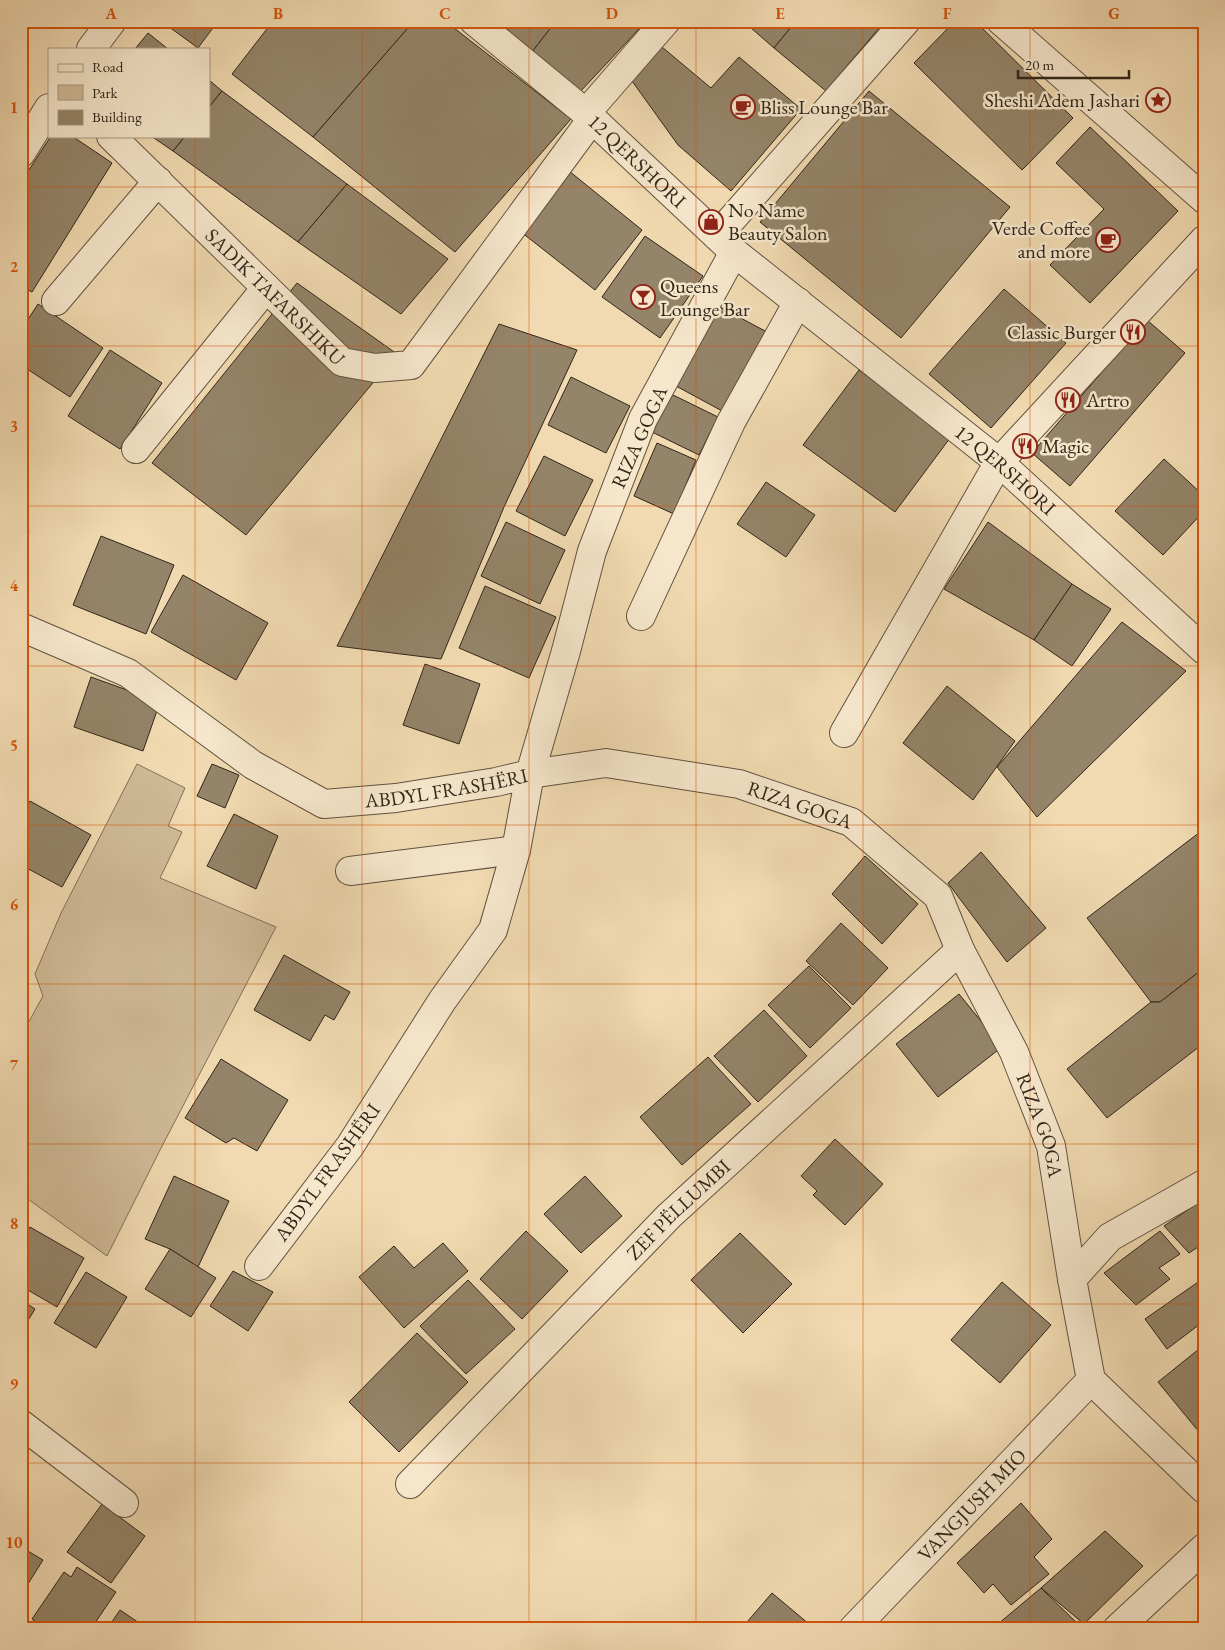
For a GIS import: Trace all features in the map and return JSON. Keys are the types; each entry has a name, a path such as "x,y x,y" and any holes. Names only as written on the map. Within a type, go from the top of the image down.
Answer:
{"street":[{"path":"92,48 112,21"},
{"name":"12 QERSHORI","path":"474,21 589,116 725,244 999,462 1204,650"},
{"name":"SADIK TAFARSHIKU","path":"114,138 342,362 375,368 411,365 589,116 666,21"},
{"name":"RIZA GOGA","path":"906,21 725,244 643,418 592,551 566,651 530,774 606,762 739,784 851,822 938,896 960,950 1014,1052 1051,1146 1072,1279 1091,1380"},
{"path":"1001,21 1204,199"},
{"path":"21,153 48,110"},
{"path":"56,301 158,181"},
{"path":"844,733 999,462 1201,250"},
{"path":"136,449 266,288"},
{"path":"641,616 731,422 798,302"},
{"name":"ABDYL FRASHËRI","path":"21,627 128,673 253,765 324,804 396,798 496,782 530,774 516,850 493,930 442,1001 350,1146 259,1266"},
{"path":"350,871 516,850"},
{"name":"ZEF PËLLUMBI","path":"410,1484 669,1216 960,950"},
{"path":"1072,1279 1110,1237 1204,1184"},
{"path":"1091,1380 1204,1489"},
{"name":"VANGJUSH MIO","path":"853,1629 1091,1380"},
{"path":"21,1424 124,1503"},
{"path":"1117,1629 1204,1548"}],"green space":[{"path":"137,764 185,788 168,826 182,832 160,878 276,927 107,1256 21,1194 21,1036 43,996 35,974 61,913"}],"building":[{"path":"161,21 218,21 198,48"},
{"path":"273,21 414,21 313,137 232,74"},
{"path":"414,21 445,21 571,119 455,252 313,137"},
{"path":"497,21 556,21 532,52"},
{"path":"556,21 630,21 639,29 578,94 532,52"},
{"path":"743,21 796,21 774,48"},
{"path":"796,21 885,21 826,91 774,48"},
{"path":"955,21 975,21 1073,118 1022,170 914,63"},
{"path":"148,33 167,48 136,48"},
{"path":"662,47 711,88 739,57 801,109 731,191 678,145 632,81"},
{"path":"210,81 222,91 210,106"},
{"path":"222,91 347,184 298,242 173,151 183,138 210,138 210,106"},
{"path":"869,91 1010,207 901,338 760,222"},
{"path":"1090,127 1178,211 1090,303 1050,265 1104,209 1056,163"},
{"path":"50,138 75,138 112,163 32,292 21,286 21,182"},
{"path":"154,138 183,138 173,151"},
{"path":"569,171 642,230 595,290 521,232"},
{"path":"347,184 448,259 401,314 298,242"},
{"path":"645,236 703,276 660,338 602,297"},
{"path":"297,283 397,354 246,535 152,463"},
{"path":"1004,289 1066,343 991,428 929,374"},
{"path":"38,304 103,348 70,397 21,365 21,330"},
{"path":"718,306 767,332 724,412 676,386"},
{"path":"1147,320 1185,353 1070,486 1032,453"},
{"path":"499,324 577,350 504,507 441,659 337,646"},
{"path":"110,350 162,383 120,449 68,416"},
{"path":"859,370 950,438 895,512 803,445"},
{"path":"571,377 630,406 606,453 548,425"},
{"path":"671,394 718,417 699,455 652,432"},
{"path":"657,443 696,460 674,514 634,496"},
{"path":"544,456 593,480 565,536 516,511"},
{"path":"1164,459 1204,496 1204,511 1163,555 1115,511"},
{"path":"766,482 815,515 786,557 737,524"},
{"path":"506,522 565,550 540,604 481,576"},
{"path":"988,522 1072,584 1034,640 944,589"},
{"path":"21,527 29,531 21,549"},
{"path":"101,536 174,565 146,634 73,605"},
{"path":"183,575 268,623 236,680 151,632"},
{"path":"1072,584 1111,609 1072,666 1034,640"},
{"path":"485,586 556,617 529,678 459,648"},
{"path":"1122,622 1186,671 1037,817 997,767"},
{"path":"425,664 480,684 459,744 403,725"},
{"path":"91,677 160,702 143,751 74,727"},
{"path":"947,686 1015,741 973,800 903,743"},
{"path":"212,764 239,775 225,808 197,796"},
{"path":"30,801 91,835 62,887 21,865 21,817"},
{"path":"234,814 278,836 256,889 207,866"},
{"path":"1204,829 1204,968 1160,1002 1151,1002 1087,918"},
{"path":"981,852 1046,928 1007,962 948,883"},
{"path":"865,856 918,904 882,944 832,894"},
{"path":"841,923 888,968 853,1005 806,961"},
{"path":"284,955 350,992 334,1020 325,1015 310,1041 254,1010"},
{"path":"809,966 851,1008 810,1048 768,1005"},
{"path":"1204,968 1204,1043 1107,1118 1067,1069 1151,1002 1160,1002"},
{"path":"21,993 26,995 21,1005"},
{"path":"959,994 1002,1047 938,1097 896,1044"},
{"path":"764,1010 807,1056 758,1102 714,1056"},
{"path":"708,1057 751,1104 682,1165 640,1117"},
{"path":"221,1059 288,1100 257,1151 234,1138 226,1143 185,1118"},
{"path":"835,1139 883,1184 845,1225 813,1195 817,1191 801,1176"},
{"path":"174,1176 229,1201 198,1267 170,1249 145,1239"},
{"path":"585,1176 622,1216 581,1253 544,1214"},
{"path":"1204,1199 1204,1243 1189,1253 1164,1226"},
{"path":"30,1227 84,1258 57,1307 21,1286 21,1243"},
{"path":"526,1231 568,1271 522,1319 480,1279"},
{"path":"1160,1231 1180,1254 1159,1268 1170,1279 1136,1305 1104,1273"},
{"path":"740,1233 792,1284 743,1333 691,1280"},
{"path":"443,1243 468,1271 404,1328 359,1277 394,1246 414,1268"},
{"path":"170,1249 216,1278 191,1317 145,1289"},
{"path":"233,1271 273,1292 248,1331 210,1306"},
{"path":"86,1272 127,1297 96,1348 54,1323"},
{"path":"468,1280 515,1329 466,1374 420,1326"},
{"path":"1201,1280 1204,1284 1204,1321 1167,1349 1145,1319"},
{"path":"1002,1282 1051,1325 1000,1383 951,1340"},
{"path":"21,1300 35,1309 21,1332"},
{"path":"417,1333 468,1382 399,1452 349,1402"},
{"path":"1199,1349 1204,1355 1204,1438 1158,1382"},
{"path":"1021,1503 1052,1539 1034,1557 1049,1574 1011,1605 993,1584 984,1593 957,1563"},
{"path":"102,1504 145,1536 111,1583 67,1552"},
{"path":"1105,1531 1143,1566 1084,1624 1041,1588"},
{"path":"21,1547 43,1560 21,1595"},
{"path":"77,1567 116,1592 91,1629 46,1629 32,1619 64,1572 71,1577"},
{"path":"1041,1588 1078,1624 1073,1629 992,1629"},
{"path":"772,1593 809,1624 805,1629 741,1629"},
{"path":"120,1610 148,1629 107,1629"}],"place":[{"name":"Sheshi Adem Jashari","path":"1158,100"},
{"name":"Bliss Lounge Bar","path":"743,107"},
{"name":"No Name Beauty Salon","path":"711,222"},
{"name":"Verde Coffee and more","path":"1108,240"},
{"name":"Queens Lounge Bar","path":"643,297"},
{"name":"Classic Burger","path":"1133,332"},
{"name":"Artro","path":"1068,400"},
{"name":"Magic","path":"1025,446"}]}
